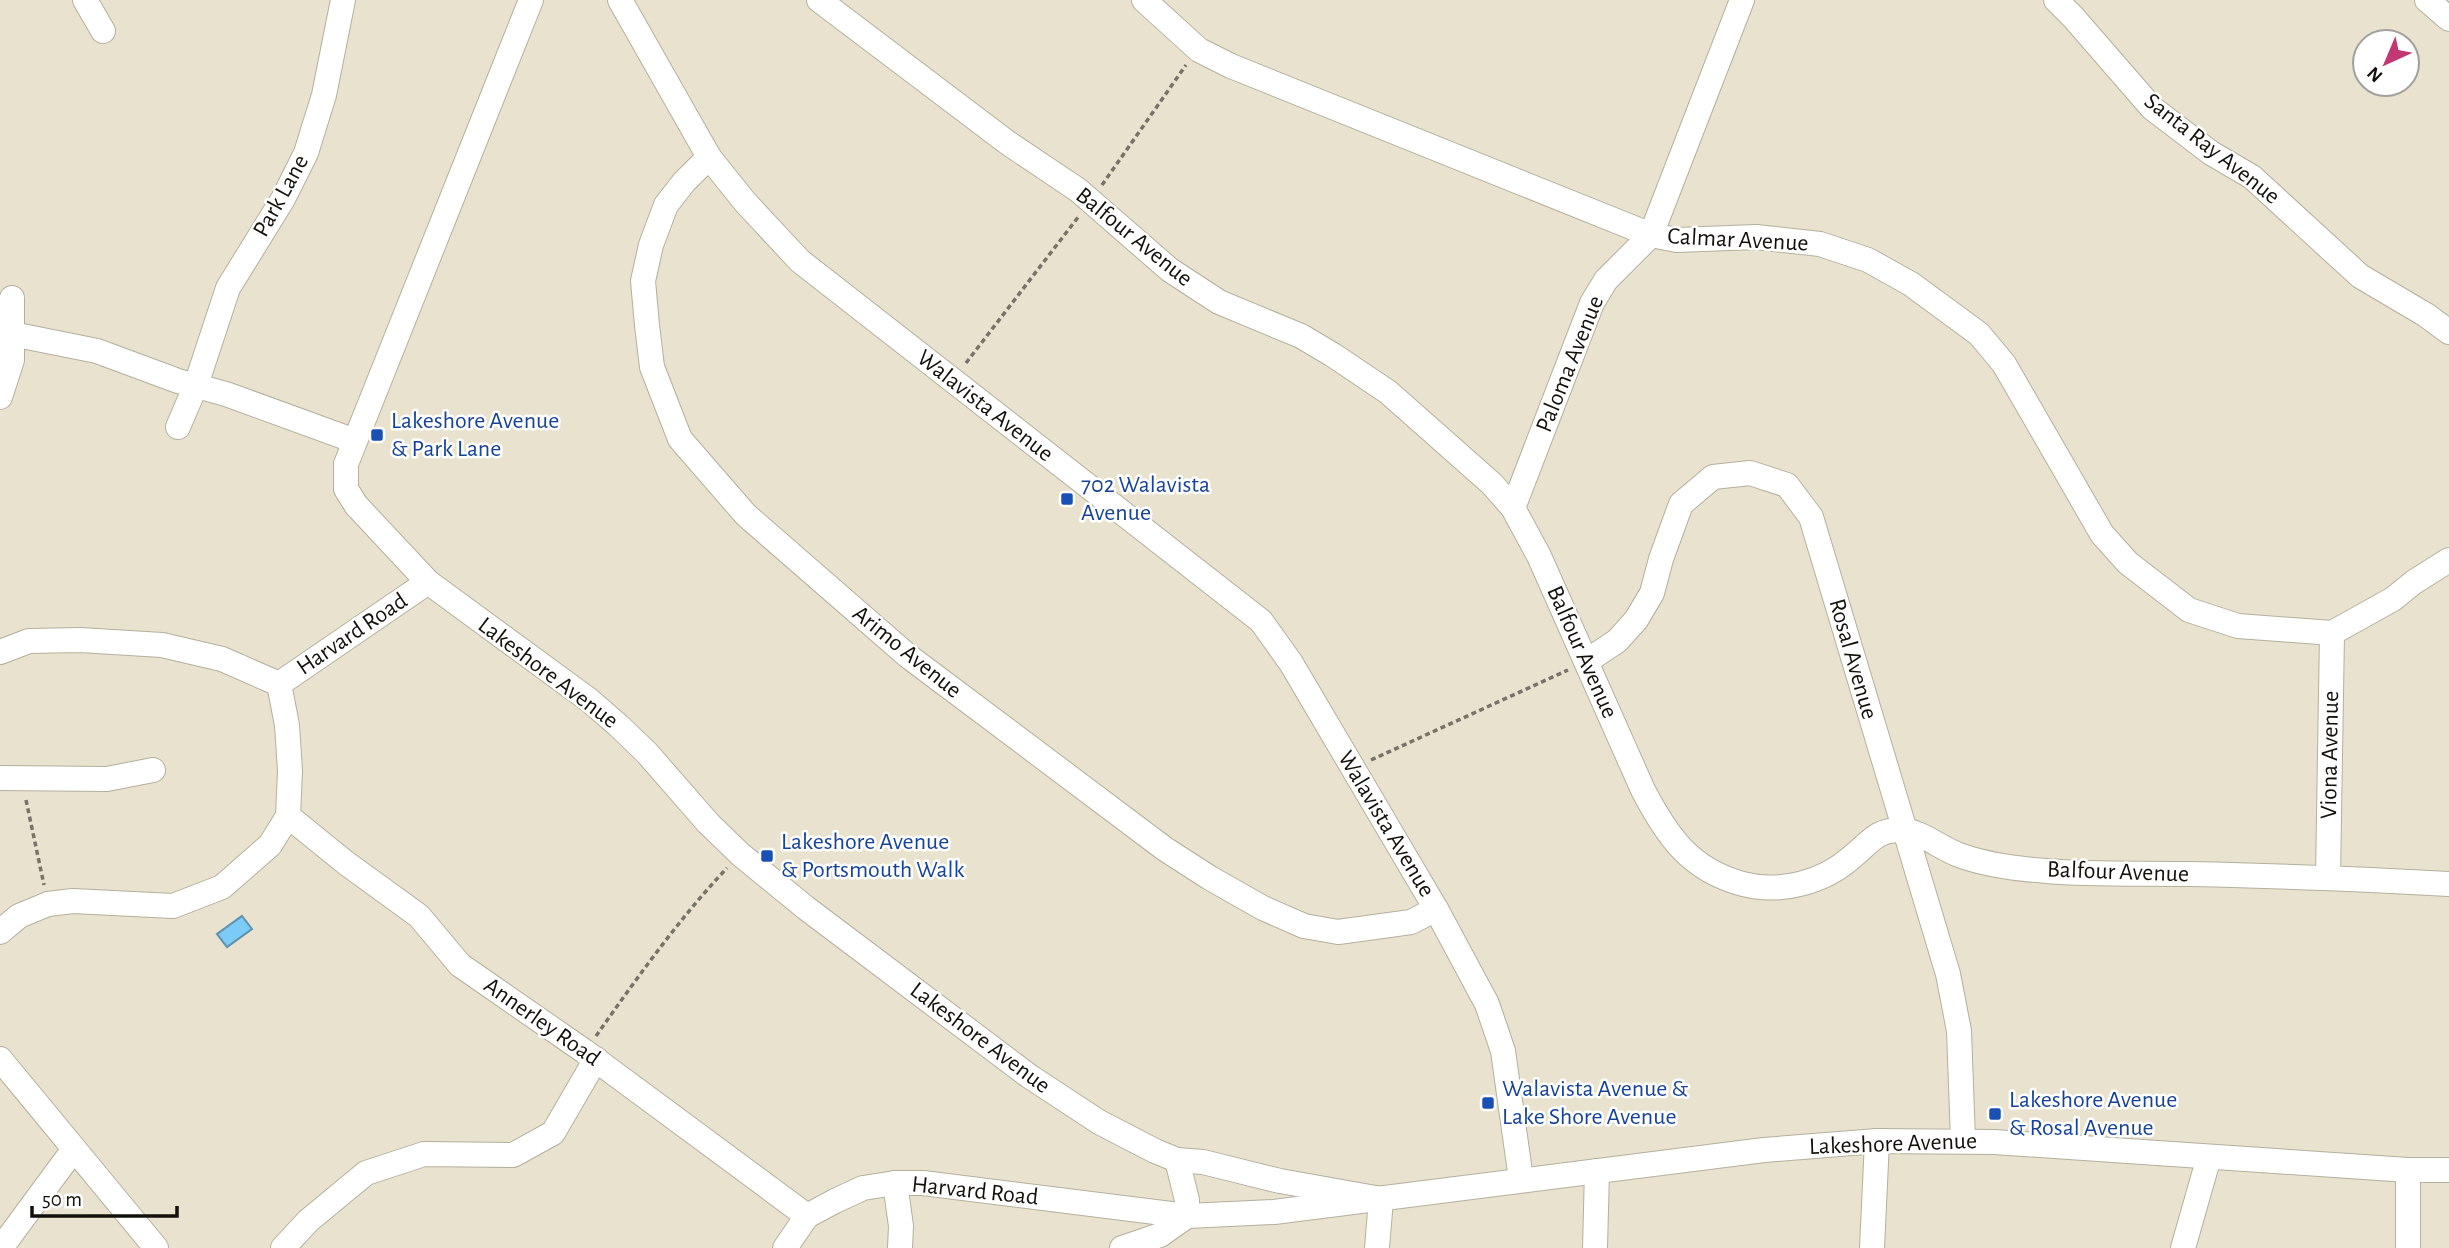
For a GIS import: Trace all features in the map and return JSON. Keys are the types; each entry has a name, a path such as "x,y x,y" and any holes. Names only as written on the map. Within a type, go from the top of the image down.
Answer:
{"street":[{"path":"85,0 103,31"},
{"name":"Park Lane","path":"178,427 196,385 228,288 283,199 306,153 324,94 343,0"},
{"name":"Lakeshore Avenue","path":"531,0 346,464 346,489 356,505 428,582 589,700 619,726 740,854 806,908 1029,1076 1099,1122 1177,1160 1203,1162 1280,1181 1381,1199"},
{"name":"Walavista Avenue","path":"621,0 709,158 745,202 800,261 1261,621 1291,663 1353,768 1436,909 1487,1004 1503,1051 1521,1179"},
{"name":"Balfour Avenue","path":"819,0 1008,143 1090,201 1170,270 1219,302 1301,336 1388,392 1492,484 1513,508 1539,556 1643,790 1662,826 1680,849 1706,870 1745,885 1779,887 1807,883 1832,873 1881,832 1904,830 1956,854 1983,863 2048,871 2328,877 2449,884"},
{"name":"Calmar Avenue","path":"1144,0 1199,50 1231,66 1651,235 1678,240 1756,237 1820,244 1868,260 1911,284 1979,334 2004,364 2102,534 2128,563 2157,587 2189,610 2238,626 2332,633"},
{"name":"Paloma Avenue","path":"1513,508 1592,303 1606,280 1651,235 1742,0"},
{"name":"Santa Ray Avenue","path":"2056,0 2152,108 2211,153 2252,177 2360,276 2426,315 2449,332"},
{"path":"2427,0 2449,19"},
{"name":"Arimo Avenue","path":"709,158 684,182 666,205 651,245 643,281 647,325 652,367 680,439 746,515 908,656 1165,849 1210,878 1263,908 1304,926 1338,932 1412,922 1436,909"},
{"path":"0,397 12,359 12,298"},
{"path":"12,334 97,351 355,441"},
{"name":"Rosal Avenue","path":"1587,661 1617,641 1636,620 1652,593 1681,503 1713,477 1750,473 1787,485 1811,517 1951,985 1959,1031 1963,1140"},
{"path":"2332,633 2393,599 2449,560"},
{"name":"Harvard Road","path":"0,932 19,916 48,904 73,901 173,906 222,887 270,845 288,816 290,771 287,725 279,684 428,582"},
{"name":"Viona Avenue","path":"2328,877 2332,633"},
{"path":"0,652 29,641 80,640 162,645 222,659 279,684"},
{"path":"11,778 107,779 153,770"},
{"name":"Annerley Road","path":"288,816 346,863 419,916 460,965 590,1055 807,1216"},
{"path":"282,1248 308,1221 366,1173 424,1154 513,1156 553,1133 590,1055"},
{"path":"0,1059 156,1248"},
{"name":"Lakeshore Avenue","path":"1187,1216 1274,1212 1764,1150 1877,1141 1963,1140 2408,1170 2449,1170"},
{"path":"1872,1248 1877,1141"},
{"path":"1,1248 74,1149"},
{"path":"2183,1248 2209,1157"},
{"path":"1122,1248 1160,1235 1187,1216 1184,1182 1177,1160"},
{"path":"2408,1170 2408,1248"},
{"path":"1595,1248 1597,1171"},
{"path":"895,1183 901,1226 900,1248"},
{"name":"Harvard Road","path":"785,1248 807,1216 863,1188 895,1183 923,1183 1187,1216"},
{"path":"1377,1248 1381,1199"}],"path":[{"path":"952,380 1090,201 1183,68 1199,50"},
{"path":"1353,768 1587,661"},
{"path":"11,778 48,904"},
{"path":"590,1055 690,909 740,854"}],"water":[{"path":"242,916 252,929 227,947 217,934"}],"place":[{"name":"Lakeshore Avenue & Park Lane","path":"377,435"},
{"name":"702 Walavista Avenue","path":"1067,499"},
{"name":"Lakeshore Avenue & Portsmouth Walk","path":"767,856"},
{"name":"Walavista Avenue & Lake Shore Avenue","path":"1488,1103"},
{"name":"Lakeshore Avenue & Rosal Avenue","path":"1995,1114"}]}
